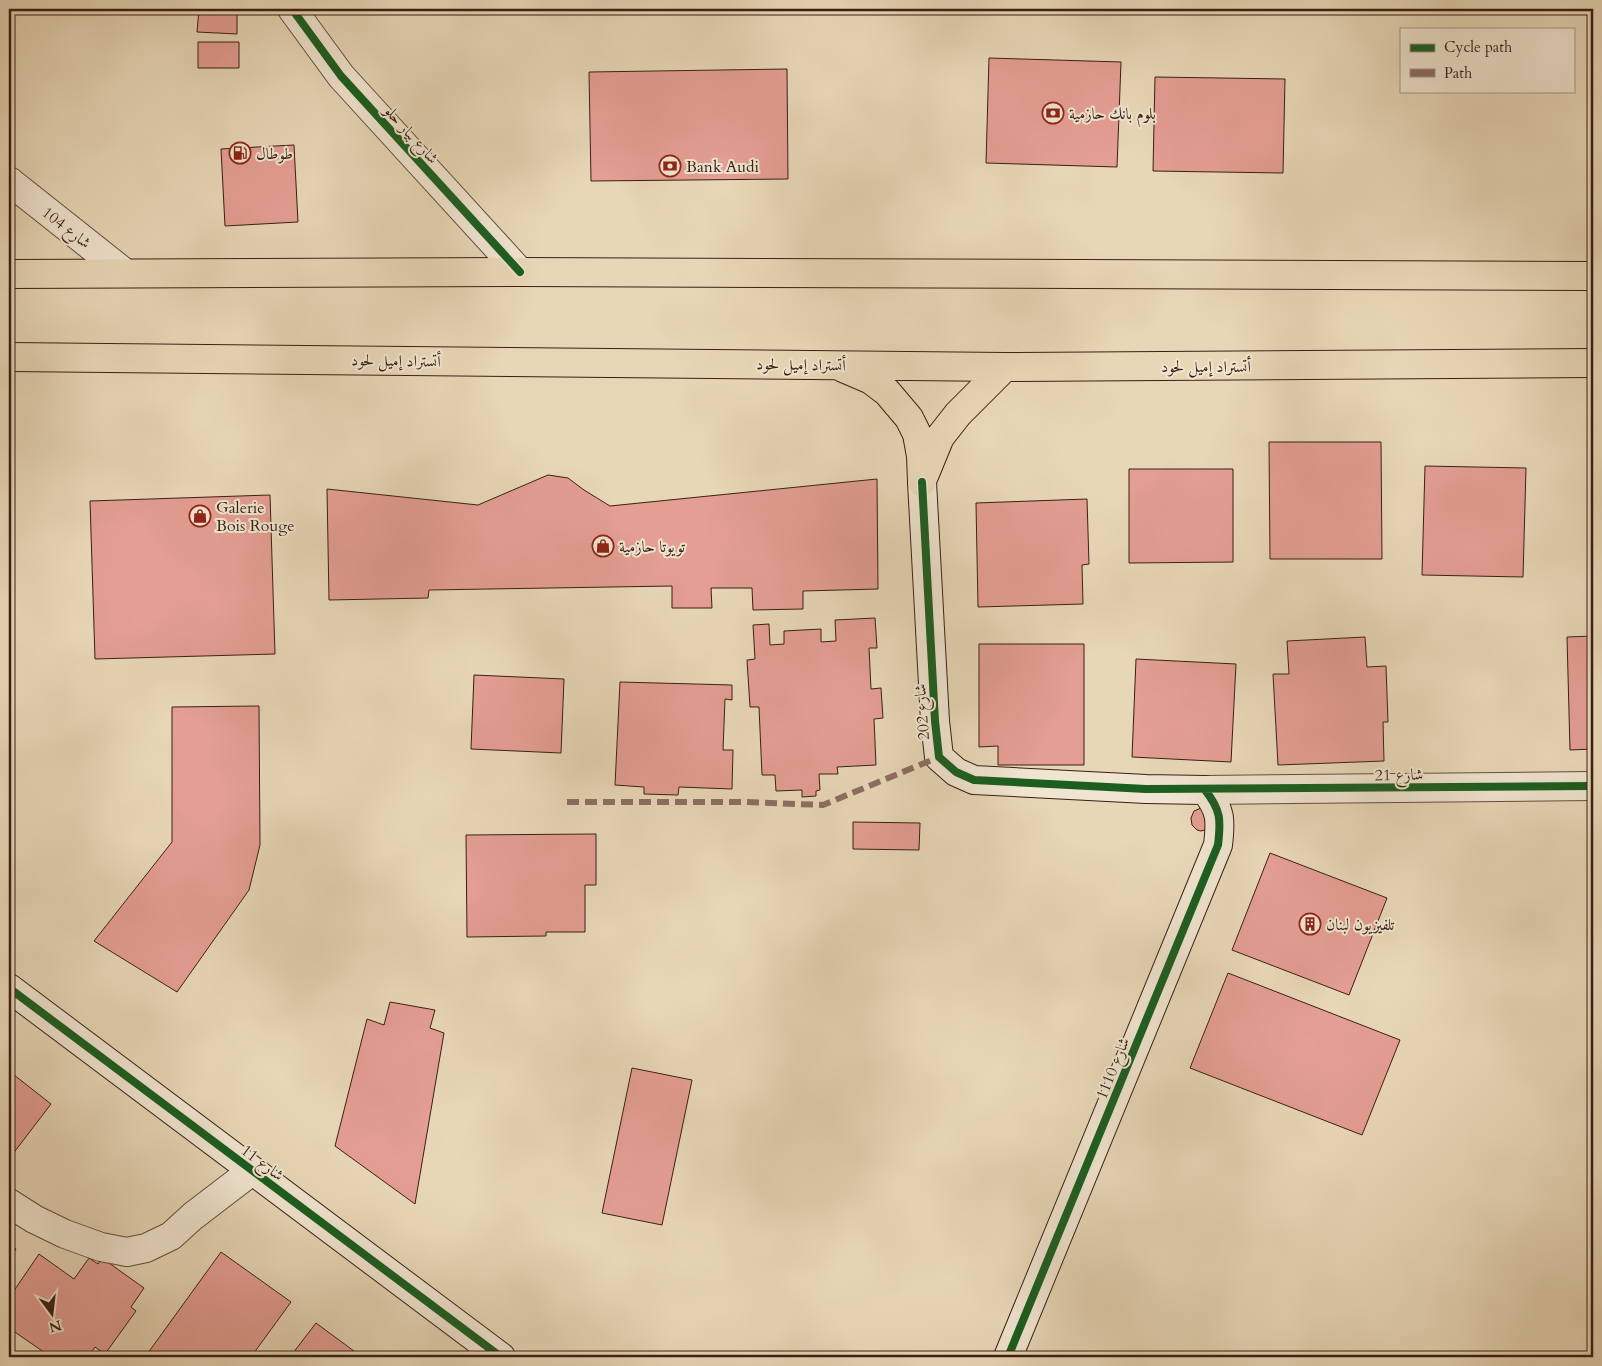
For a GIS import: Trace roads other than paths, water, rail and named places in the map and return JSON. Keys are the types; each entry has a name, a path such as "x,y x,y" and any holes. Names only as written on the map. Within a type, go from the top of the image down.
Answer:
{"highway":[{"path":"9,274 520,272 1593,276"},
{"name":"أتستراد إميل لحود","path":"9,357 1006,368 1593,364"},
{"path":"835,365 871,380 887,392 909,418 917,434 921,456 922,482"},
{"path":"922,482 940,437 958,414 1006,368"}],"street":[{"name":"شارع بيار حلو","path":"292,9 341,76 520,272"},
{"name":"شارع 104","path":"9,182 125,273"},
{"name":"شارع 202","path":"922,482 938,757 956,772 974,780 1146,789 1205,790"},
{"name":"شارع 21","path":"1205,790 1593,786"},
{"name":"شارع 1110","path":"1008,1357 1218,845 1220,819 1214,802 1205,790"},
{"name":"شارع 11","path":"9,988 501,1357"},
{"path":"9,1203 34,1219 64,1234 101,1247 127,1252 146,1248 172,1236 193,1216 252,1171"}],"place":[{"name":"بلوم بانك حازمية","path":"1053,113"},
{"name":"طوطال","path":"240,153"},
{"name":"Bank Audi","path":"670,166"},
{"name":"Galerie Bois Rouge","path":"200,516"},
{"name":"تويوتا حازمية","path":"603,546"},
{"name":"تلفيزيون لبنان","path":"1310,924"}]}
